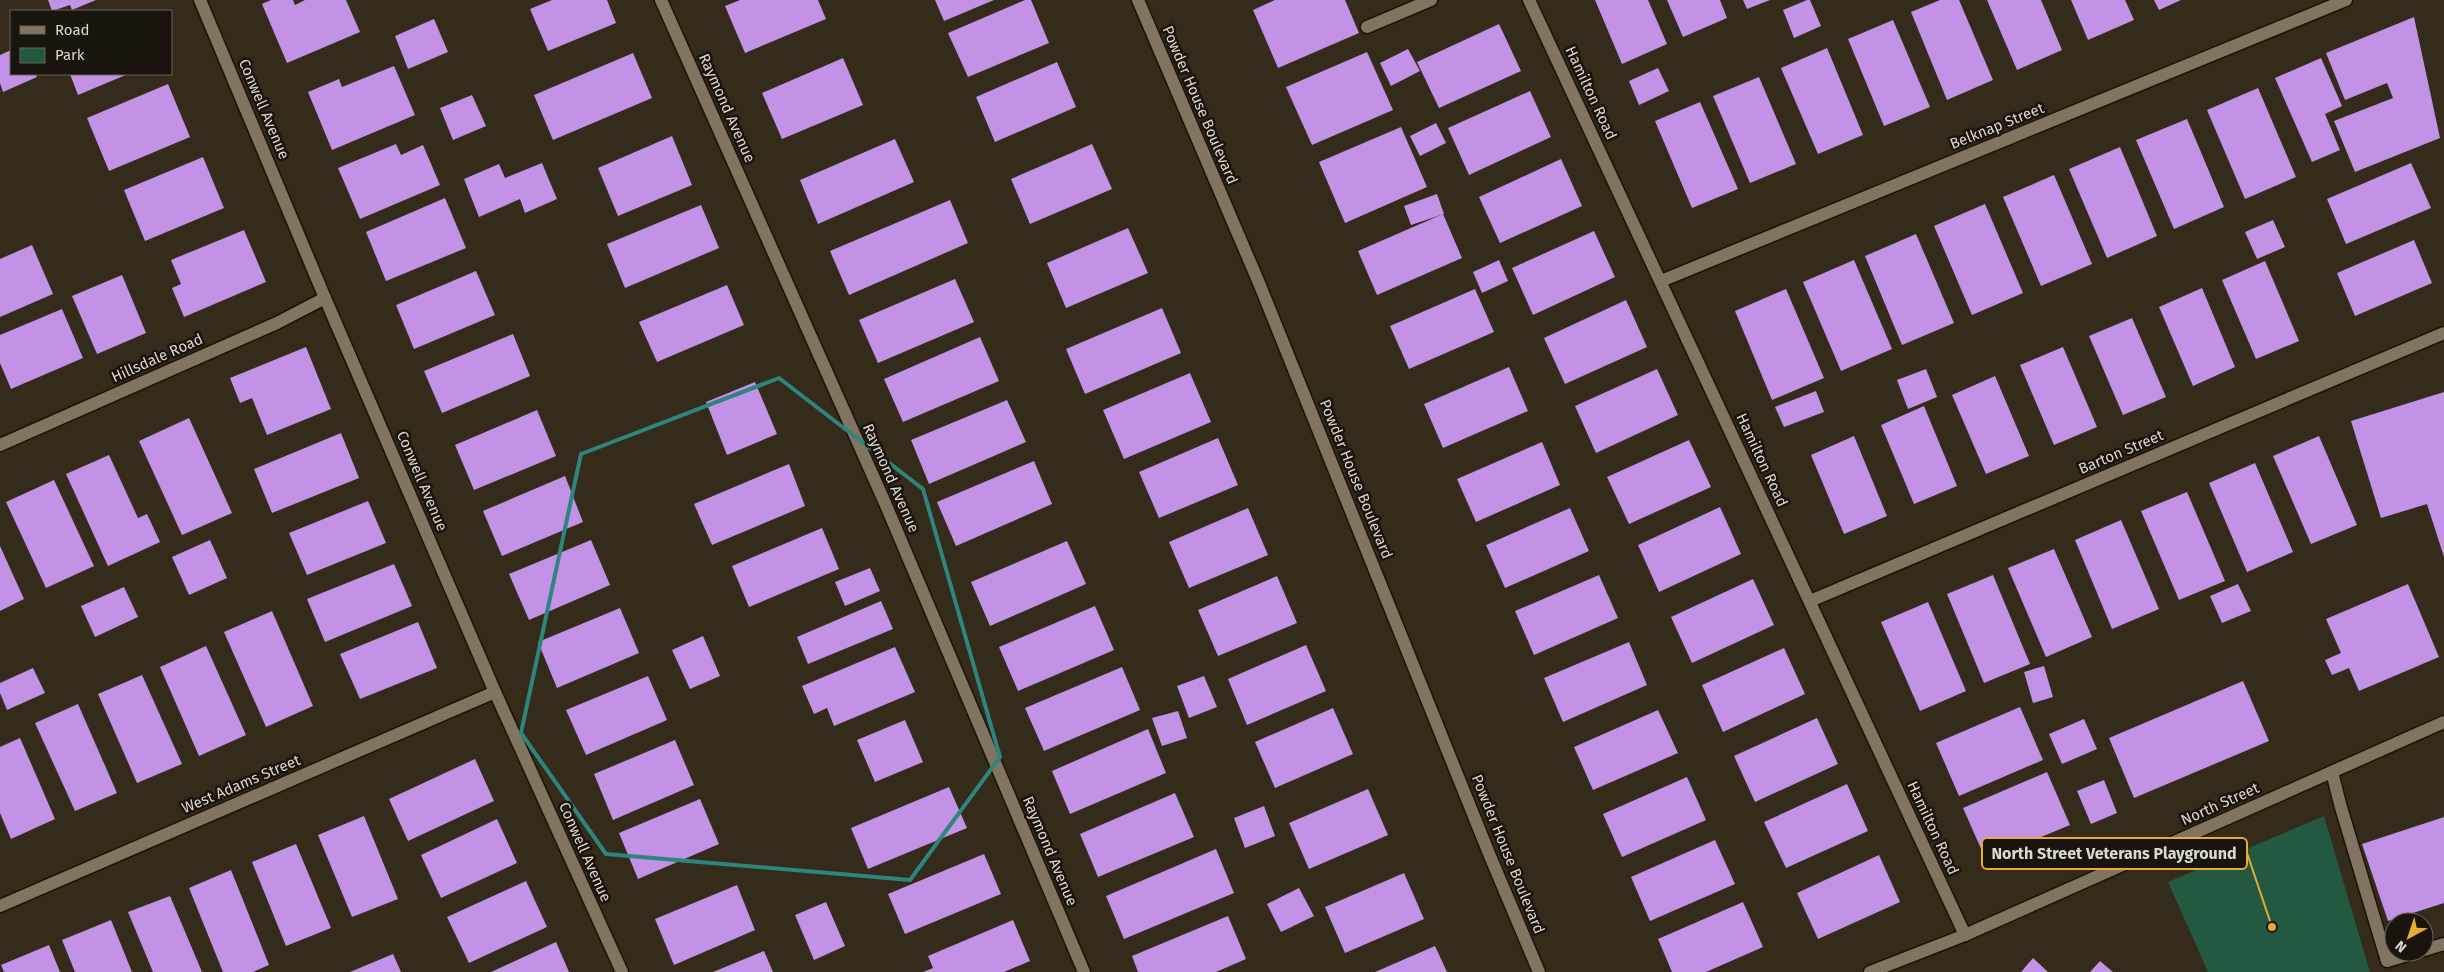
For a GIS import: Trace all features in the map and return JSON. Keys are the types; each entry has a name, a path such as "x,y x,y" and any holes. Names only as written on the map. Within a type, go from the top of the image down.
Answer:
{"street":[{"name":"Conwell Avenue","path":"200,0 325,298 495,692 622,972"},
{"name":"Raymond Avenue","path":"661,0 885,503 1084,972"},
{"name":"Powder House Boulevard","path":"1138,0 1259,282 1490,856 1540,972"},
{"path":"1367,27 1431,0"},
{"name":"Hamilton Road","path":"1529,0 1965,935"},
{"name":"Belknap Street","path":"1661,281 2346,0"},
{"name":"Hillsdale Road","path":"0,446 277,323 325,298"},
{"name":"Barton Street","path":"1810,601 2444,333"},
{"name":"West Adams Street","path":"0,906 495,692"},
{"name":"North Street","path":"1870,972 1965,935 2444,722"},
{"path":"2332,772 2384,951"}],"highlighted area":[{"path":"779,378 923,489 1000,757 910,880 606,854 521,733 581,454"}],"green space":[{"path":"2324,816 2370,972 2208,972 2168,882"}],"building":[{"path":"48,0 96,0 72,10 70,5 52,10"},
{"path":"271,0 293,0 295,5 305,0 346,0 360,32 287,63 262,4"},
{"path":"552,0 607,0 616,23 548,51 530,9"},
{"path":"740,0 818,0 826,19 745,53 725,6"},
{"path":"935,0 994,0 944,21"},
{"path":"1025,0 1031,0 1049,43 968,77 948,33"},
{"path":"1275,0 1345,0 1359,33 1278,68 1253,10"},
{"path":"1595,0 1648,0 1667,44 1622,64"},
{"path":"1667,0 1720,0 1727,18 1683,37"},
{"path":"1743,0 1770,0 1747,9"},
{"path":"1810,0 1821,26 1794,38 1783,10"},
{"path":"1940,0 1959,0 1993,80 1947,100 1911,12"},
{"path":"1987,0 2041,0 2062,50 2017,70"},
{"path":"2071,0 2125,0 2134,20 2088,40"},
{"path":"2154,0 2181,0 2159,10"},
{"path":"2414,17 2440,138 2355,172 2334,121 2393,98 2387,83 2345,100 2326,53"},
{"path":"434,19 448,52 408,69 395,36"},
{"path":"1893,20 1930,107 1884,126 1848,39"},
{"path":"1499,24 1521,71 1439,108 1417,62"},
{"path":"1827,48 1863,135 1818,154 1781,68"},
{"path":"1408,49 1420,71 1391,86 1380,63"},
{"path":"10,50 10,75 36,75 37,77 3,92 0,83 0,55"},
{"path":"1367,52 1393,110 1312,145 1286,87"},
{"path":"633,53 652,98 553,140 534,95"},
{"path":"843,58 863,105 782,139 762,93"},
{"path":"2321,58 2342,106 2325,114 2340,150 2312,162 2275,78"},
{"path":"1057,62 1076,107 995,142 976,97"},
{"path":"394,66 415,115 332,150 308,92 339,79 342,87"},
{"path":"1658,68 1669,91 1639,105 1629,81"},
{"path":"70,75 126,75 78,95"},
{"path":"1759,77 1796,164 1750,183 1713,96"},
{"path":"168,84 190,137 109,171 87,118"},
{"path":"2258,88 2296,177 2245,199 2207,110"},
{"path":"1530,91 1551,137 1469,175 1448,128"},
{"path":"472,95 486,126 453,140 440,108"},
{"path":"1700,102 1738,189 1692,208 1655,121"},
{"path":"2187,119 2224,207 2174,229 2136,140"},
{"path":"1436,123 1446,143 1420,156 1410,136"},
{"path":"1401,127 1427,187 1345,223 1319,162"},
{"path":"672,136 692,185 618,216 598,168"},
{"path":"895,139 914,182 818,224 800,180"},
{"path":"396,144 401,155 423,145 440,185 360,219 338,168"},
{"path":"1092,144 1112,189 1030,224 1011,179"},
{"path":"2120,147 2157,236 2107,258 2069,169"},
{"path":"203,157 224,208 145,241 124,190"},
{"path":"1561,159 1582,206 1500,243 1479,197"},
{"path":"542,163 557,199 525,213 520,199 479,217 464,179 499,164 505,178"},
{"path":"2411,163 2431,208 2346,244 2327,199"},
{"path":"2054,175 2092,264 2041,286 2003,197"},
{"path":"1437,194 1444,214 1411,225 1404,206"},
{"path":"445,198 466,248 386,281 366,232"},
{"path":"950,200 968,243 849,295 830,251"},
{"path":"1985,204 2023,293 1972,315 1934,226"},
{"path":"701,205 719,248 625,288 607,244"},
{"path":"1443,214 1462,258 1377,295 1358,251"},
{"path":"2273,220 2285,247 2257,259 2245,232"},
{"path":"1128,228 1148,273 1066,308 1047,263"},
{"path":"244,230 266,282 184,317 172,288 181,284 171,260"},
{"path":"1594,231 1615,277 1533,315 1512,268"},
{"path":"1916,234 1954,323 1902,345 1865,256"},
{"path":"2414,240 2432,283 2355,316 2337,273"},
{"path":"32,245 53,294 0,317 0,259"},
{"path":"1499,260 1508,281 1482,293 1473,272"},
{"path":"1854,260 1892,349 1841,371 1803,282"},
{"path":"2265,261 2299,341 2256,359 2222,280"},
{"path":"476,271 495,315 414,349 396,305"},
{"path":"122,275 146,333 97,354 72,296"},
{"path":"955,279 974,322 878,363 859,320"},
{"path":"727,285 744,325 657,362 639,322"},
{"path":"2202,288 2235,367 2193,386 2159,307"},
{"path":"1475,289 1494,332 1409,369 1390,326"},
{"path":"1786,289 1824,378 1772,400 1735,311"},
{"path":"1626,300 1647,347 1565,384 1544,338"},
{"path":"1162,308 1181,353 1085,394 1066,349"},
{"path":"62,309 83,358 11,389 0,363 0,335"},
{"path":"2132,318 2166,397 2123,415 2089,336"},
{"path":"513,334 530,376 442,413 424,371"},
{"path":"980,337 999,381 903,422 884,379"},
{"path":"306,347 331,409 267,435 252,398 240,403 230,378"},
{"path":"2063,347 2097,427 2054,445 2020,365"},
{"path":"1509,367 1528,411 1443,448 1424,404"},
{"path":"1657,369 1678,415 1596,453 1575,406"},
{"path":"1926,369 1937,397 1908,409 1897,380"},
{"path":"1190,373 1211,422 1124,459 1103,410"},
{"path":"1995,376 2029,456 1986,474 1952,395"},
{"path":"755,382 777,434 727,455 706,402"},
{"path":"1816,391 1824,412 1784,427 1775,407"},
{"path":"2444,392 2444,557 2427,504 2381,518 2351,421"},
{"path":"1007,400 1026,442 929,484 911,440"},
{"path":"1924,406 1957,486 1914,504 1881,425"},
{"path":"537,410 556,456 474,490 455,445"},
{"path":"189,418 232,513 182,535 139,441"},
{"path":"341,433 359,478 272,513 254,469"},
{"path":"1854,436 1887,516 1844,534 1811,455"},
{"path":"2319,436 2357,525 2311,544 2273,456"},
{"path":"1218,438 1238,485 1159,518 1139,472"},
{"path":"1689,440 1711,487 1629,524 1607,477"},
{"path":"1542,442 1560,485 1476,522 1457,479"},
{"path":"109,455 138,518 147,514 160,542 108,566 66,474"},
{"path":"1034,461 1052,504 956,546 937,502"},
{"path":"2255,463 2293,552 2247,572 2209,483"},
{"path":"789,464 805,506 712,545 694,504"},
{"path":"565,476 583,522 502,556 483,511"},
{"path":"54,480 94,566 46,588 6,502"},
{"path":"2187,492 2225,581 2179,600 2141,511"},
{"path":"368,501 386,543 307,575 289,533"},
{"path":"1720,507 1741,554 1659,592 1638,545"},
{"path":"1248,508 1268,555 1189,588 1169,542"},
{"path":"1570,508 1589,551 1505,588 1486,545"},
{"path":"2121,520 2159,609 2112,629 2075,540"},
{"path":"822,528 839,569 749,607 732,566"},
{"path":"210,540 227,578 189,595 172,557"},
{"path":"591,540 610,585 529,620 509,574"},
{"path":"1067,541 1086,584 990,626 971,582"},
{"path":"0,546 24,599 0,611"},
{"path":"2054,549 2092,637 2046,657 2008,568"},
{"path":"394,564 412,606 325,642 307,599"},
{"path":"870,568 880,591 845,606 835,582"},
{"path":"1599,575 1618,618 1534,655 1515,611"},
{"path":"1993,575 2030,664 1984,683 1947,594"},
{"path":"1277,576 1297,623 1218,656 1198,610"},
{"path":"1753,579 1774,625 1692,663 1671,617"},
{"path":"2238,584 2251,611 2222,623 2210,596"},
{"path":"2408,584 2439,657 2359,691 2349,668 2332,675 2325,660 2341,653 2326,619"},
{"path":"124,587 138,617 95,637 81,606"},
{"path":"881,601 893,629 808,664 797,637"},
{"path":"1928,602 1966,691 1920,711 1881,622"},
{"path":"1095,606 1114,650 1018,691 999,647"},
{"path":"620,608 639,653 557,688 538,642"},
{"path":"272,611 313,706 266,727 224,632"},
{"path":"418,622 437,668 360,699 340,654"},
{"path":"703,636 720,676 690,689 672,650"},
{"path":"1629,642 1647,685 1563,722 1544,678"},
{"path":"1306,645 1326,691 1247,725 1228,679"},
{"path":"206,646 246,735 199,756 160,667"},
{"path":"895,647 915,692 834,726 827,708 814,714 802,686"},
{"path":"1784,648 1805,694 1723,732 1702,685"},
{"path":"2044,666 2053,697 2033,703 2024,672"},
{"path":"1122,667 1140,710 1044,751 1025,708"},
{"path":"33,668 45,693 7,710 0,693 0,683"},
{"path":"142,675 182,764 137,783 98,694"},
{"path":"648,676 667,720 586,755 566,710"},
{"path":"1204,676 1217,707 1189,718 1177,686"},
{"path":"2243,681 2269,741 2134,798 2109,738"},
{"path":"78,704 117,793 75,811 35,723"},
{"path":"2020,707 2043,760 1959,796 1936,743"},
{"path":"1333,708 1353,754 1275,788 1255,742"},
{"path":"1658,710 1678,753 1593,790 1574,747"},
{"path":"1178,711 1187,738 1162,746 1152,718"},
{"path":"1817,718 1838,764 1755,802 1734,756"},
{"path":"2084,719 2097,749 2062,764 2049,734"},
{"path":"905,720 923,762 875,782 857,740"},
{"path":"1148,729 1166,773 1070,814 1052,771"},
{"path":"20,738 55,819 11,839 0,813 0,747"},
{"path":"675,740 694,785 613,820 594,774"},
{"path":"475,759 494,801 408,841 389,799"},
{"path":"2047,772 2070,825 1986,860 1963,808"},
{"path":"1687,777 1706,820 1622,857 1603,814"},
{"path":"2104,780 2117,813 2091,824 2077,791"},
{"path":"1847,784 1868,831 1786,868 1764,822"},
{"path":"949,787 967,828 868,869 851,828"},
{"path":"1368,789 1388,835 1309,869 1289,823"},
{"path":"1175,793 1194,837 1098,877 1080,834"},
{"path":"700,799 719,844 638,879 619,833"},
{"path":"1264,806 1275,836 1245,848 1234,818"},
{"path":"364,816 398,899 352,917 318,835"},
{"path":"2444,817 2444,903 2416,912 2385,912 2362,844"},
{"path":"497,819 517,863 441,898 421,855"},
{"path":"1715,840 1735,884 1650,921 1631,877"},
{"path":"296,844 331,928 286,946 252,862"},
{"path":"1216,849 1234,893 1124,939 1106,896"},
{"path":"984,854 1001,894 905,934 888,894"},
{"path":"1879,855 1900,902 1818,939 1797,893"},
{"path":"231,870 269,965 253,972 223,972 189,888"},
{"path":"1404,873 1424,919 1345,953 1325,907"},
{"path":"526,881 547,927 469,963 447,917"},
{"path":"737,885 755,930 674,965 655,919"},
{"path":"1299,888 1314,916 1281,932 1267,904"},
{"path":"170,896 202,972 153,972 128,912"},
{"path":"826,902 845,946 814,960 795,915"},
{"path":"1743,902 1763,947 1706,972 1672,972 1658,939"},
{"path":"1228,916 1246,959 1216,972 1138,972 1132,956"},
{"path":"111,920 132,972 75,972 62,940"},
{"path":"1013,920 1030,961 1004,972 923,972 933,968 928,956"},
{"path":"556,942 569,972 491,972"},
{"path":"49,945 60,972 4,972 1,965"},
{"path":"1435,946 1447,972 1375,972"},
{"path":"764,951 773,972 713,972"},
{"path":"393,954 401,972 350,972"},
{"path":"2033,958 2048,972 2021,972"},
{"path":"2100,961 2113,972 2090,972"}],"place":[{"name":"North Street Veterans Playground","path":"2272,927"}]}
